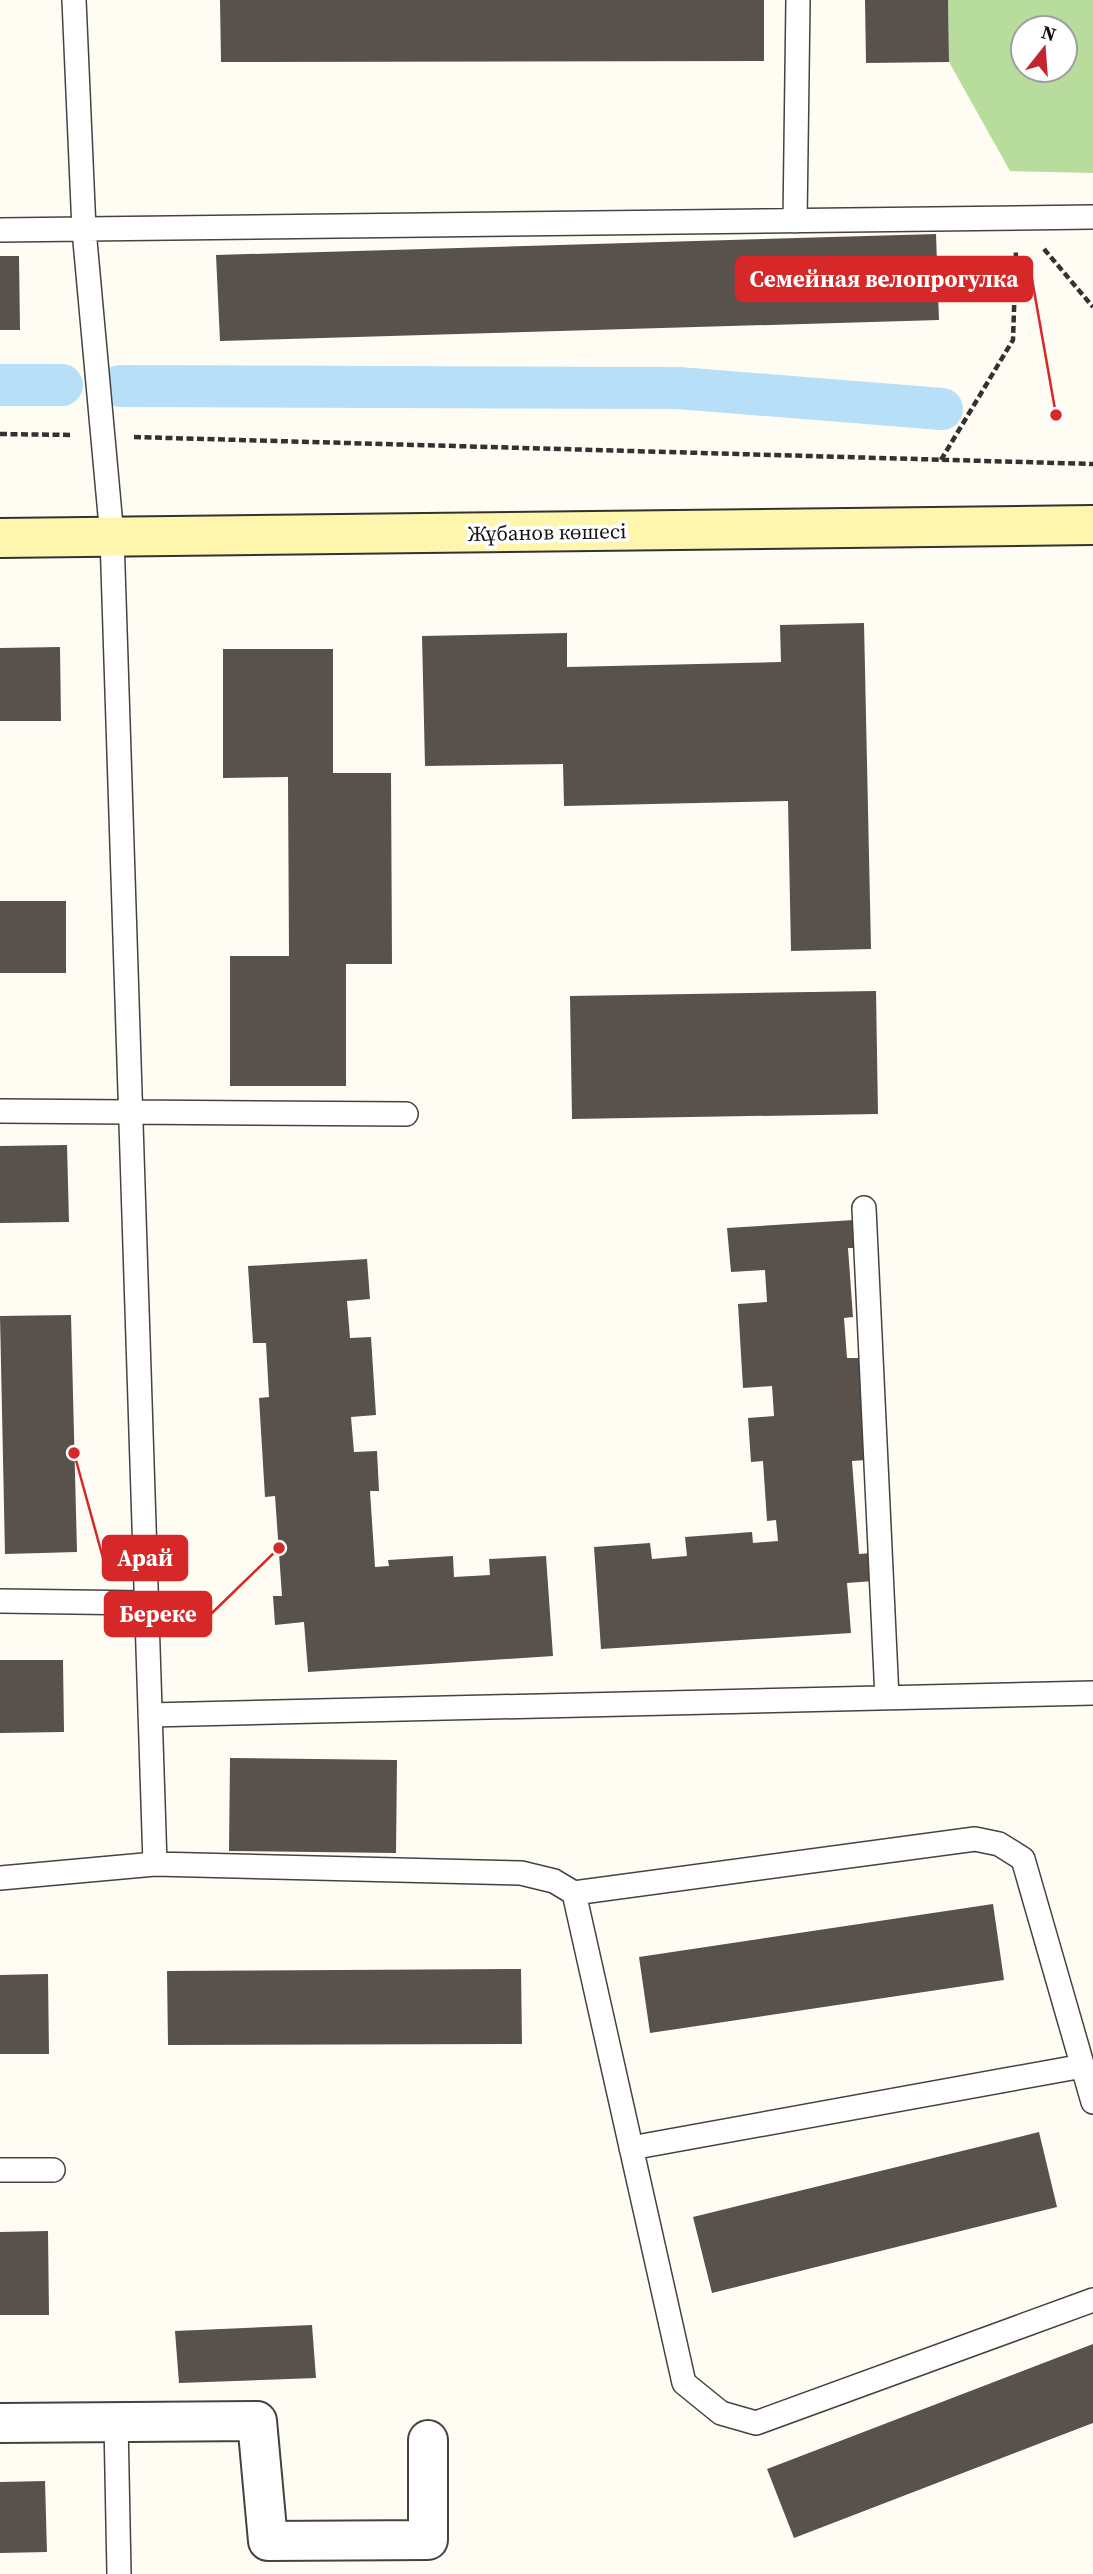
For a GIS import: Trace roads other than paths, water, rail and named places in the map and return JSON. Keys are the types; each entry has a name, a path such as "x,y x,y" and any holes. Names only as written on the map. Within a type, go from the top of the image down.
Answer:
{"main road":[{"name":"Жұбанов көшесі","path":"0,538 1093,526"}],"street":[{"path":"0,2423 257,2421 268,2541 428,2540 428,2440"}],"lane":[{"path":"74,0 84,230 112,537 155,1864"},
{"path":"795,221 797,0"},
{"path":"0,230 1093,217"},
{"path":"0,1111 406,1114"},
{"path":"864,1208 887,1698"},
{"path":"0,1601 146,1603"},
{"path":"150,1715 1093,1693"},
{"path":"0,1878 155,1864 521,1872 554,1881 574,1893 975,1839 999,1844 1023,1859 1093,2102"},
{"path":"574,1893 684,2383 721,2413 756,2423 1093,2300"},
{"path":"631,2148 1083,2066"},
{"path":"0,2170 52,2170"},
{"path":"116,2422 119,2574"}],"waterway":[{"path":"0,385 62,385"},
{"path":"120,386 678,388 942,409"}],"place":[{"name":"Семейная велопрогулка","path":"1056,415"},
{"name":"Арай","path":"74,1453"},
{"name":"Береке","path":"279,1548"}]}
